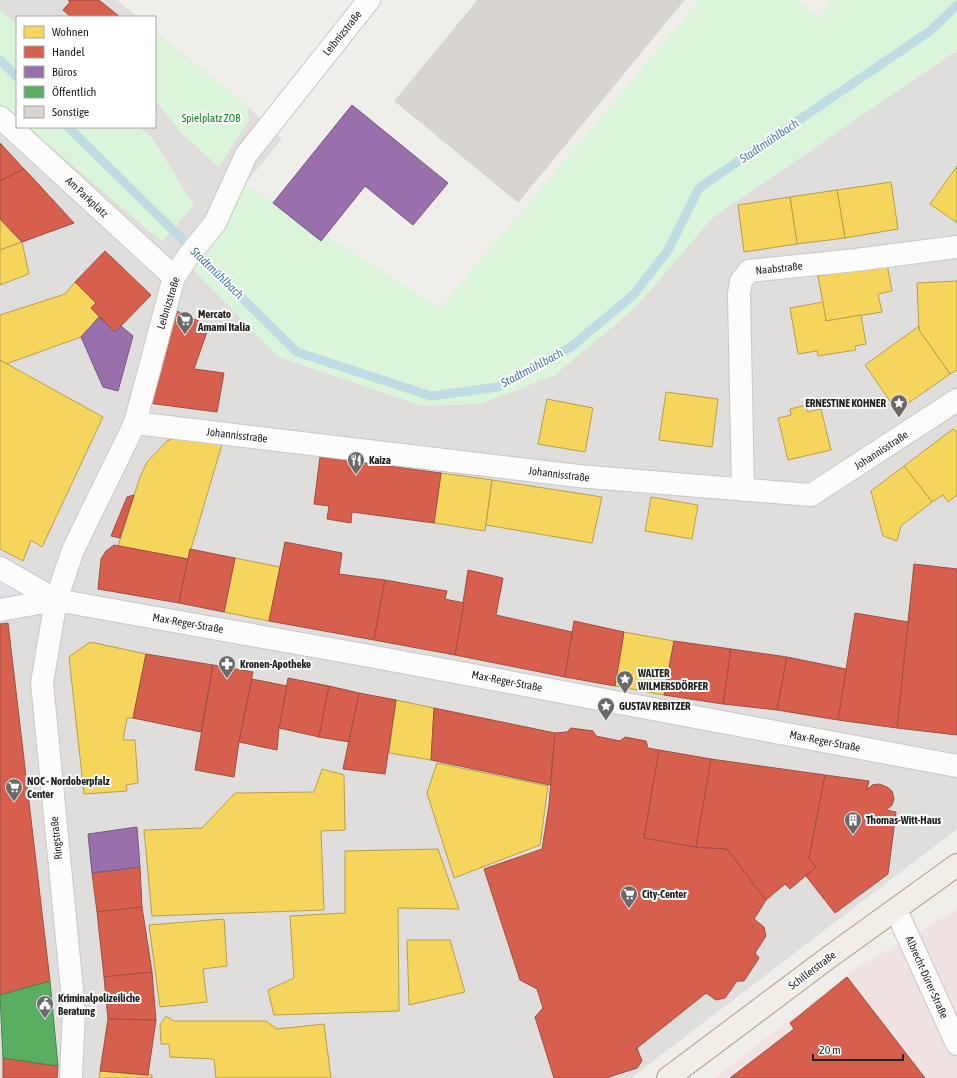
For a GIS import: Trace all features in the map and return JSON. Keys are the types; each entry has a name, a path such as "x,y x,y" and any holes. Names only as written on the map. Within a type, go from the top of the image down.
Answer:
{"main road":[{"name":"Schillerstraße","path":"668,1078 828,958 957,865"}],"street":[{"name":"Leibnizstraße","path":"56,600 73,550 135,423 174,277 189,255 216,223 246,155 369,0"},
{"name":"Am Parkplatz","path":"0,117 174,277"},
{"name":"Naabstraße","path":"743,490 739,294 741,281 749,271 856,260 957,247"},
{"name":"Johannisstraße","path":"135,423 578,476 811,495 957,400"},
{"path":"0,568 56,600"},
{"path":"0,610 56,600"},
{"name":"Max-Reger-Straße","path":"56,600 383,658 957,766"},
{"name":"Ringstraße","path":"56,600 42,683 74,1010 71,1078"},
{"name":"Albrecht-Dürer-Straße","path":"896,910 957,1044"}],"shaded area":[{"path":"0,0 117,0 136,16 16,16 16,128 156,128 156,33 248,107 282,139 245,184 278,357 635,308 712,218 957,50 957,829 631,1078 0,1078 0,995 50,981 8,623 0,624"},
{"path":"0,568 56,600 0,610"},
{"path":"957,909 957,1078 715,1078 851,971"}],"green space":[{"path":"700,0 798,0 819,17 832,0 957,0 957,50 712,218 635,308 555,375 481,404 422,406 278,357 191,267 245,184 440,308"},
{"path":"0,10 16,24 16,117 0,103"},
{"name":"Spielplatz ZOB","path":"156,34 248,107 249,120 219,167 180,132 156,100"},
{"path":"29,128 140,128 152,138 194,205 162,242"}],"building: Wohnen":[{"path":"957,166 957,223 930,204"},
{"path":"891,182 898,229 845,238 837,190"},
{"path":"837,190 845,238 797,244 790,197"},
{"path":"790,197 797,244 744,252 738,205"},
{"path":"0,219 22,242 0,250"},
{"path":"22,242 29,274 0,285 0,250"},
{"path":"887,264 892,291 878,294 882,312 826,321 818,276"},
{"path":"957,281 957,370 950,374 919,330 917,283"},
{"path":"75,282 96,303 91,308 99,317 81,337 6,364 0,360 0,315 65,294"},
{"path":"823,302 826,321 861,315 866,344 855,346 856,350 818,356 817,351 798,354 790,308"},
{"path":"919,326 919,330 950,374 897,411 865,365"},
{"path":"0,360 103,417 42,547 31,540 23,561 0,549"},
{"path":"666,392 718,399 712,447 659,440"},
{"path":"547,399 593,408 585,452 538,444"},
{"path":"806,405 807,412 821,409 831,450 788,460 778,418 791,415 790,409"},
{"path":"953,429 957,432 957,495 948,502 943,495 932,502 904,466"},
{"path":"177,437 223,441 188,559 118,546 140,477 147,462 167,441"},
{"path":"904,466 932,502 901,526 897,541 883,536 871,491"},
{"path":"441,473 492,480 485,531 434,523"},
{"path":"492,480 602,497 592,543 486,525"},
{"path":"651,497 698,505 692,539 645,531"},
{"path":"235,558 280,567 269,621 224,612"},
{"path":"624,632 674,641 664,695 615,686"},
{"path":"90,642 146,654 133,718 127,718 123,740 135,740 138,783 126,785 127,791 84,794 69,657"},
{"path":"396,700 434,708 431,760 389,753"},
{"path":"437,763 548,786 540,845 454,878 427,793"},
{"path":"322,769 344,775 345,830 321,831 324,910 152,916 144,830 202,828 235,793 314,792"},
{"path":"438,849 459,909 398,908 399,1011 274,1015 268,990 294,978 290,916 345,913 345,851"},
{"path":"224,919 227,966 203,969 207,1002 160,1007 149,925"},
{"path":"407,940 450,940 465,992 409,1005"},
{"path":"166,1016 174,1021 266,1021 277,1029 324,1024 331,1078 216,1078 214,1059 170,1057 169,1044 161,1044 160,1025"},
{"path":"100,1071 152,1075 152,1078 99,1078"}],"building: Handel":[{"path":"68,0 99,0 119,16 70,16 63,10 70,2"},
{"path":"0,143 24,169 0,181"},
{"path":"24,169 74,223 22,242 0,219 0,181"},
{"path":"105,251 151,295 115,332 91,308 96,303 75,282"},
{"path":"177,311 209,326 194,369 224,373 217,412 148,403"},
{"path":"320,457 441,473 434,523 352,512 351,523 327,519 329,506 314,504"},
{"path":"134,495 120,538 111,536 127,497"},
{"path":"285,542 342,553 339,574 385,580 374,640 269,621"},
{"path":"114,545 188,559 179,603 98,589 101,559 106,551"},
{"path":"190,549 235,558 224,612 179,603"},
{"path":"914,564 957,569 957,735 897,728"},
{"path":"468,570 503,578 496,615 572,632 565,677 455,655"},
{"path":"385,580 447,591 445,599 464,603 455,655 374,640"},
{"path":"855,613 908,622 897,728 838,720"},
{"path":"574,621 624,632 615,686 565,677"},
{"name":"NOC - Nordoberpfalz Center","path":"8,623 50,981 0,995 0,624"},
{"path":"674,641 731,649 723,704 664,695"},
{"path":"731,649 787,657 777,710 723,704"},
{"path":"146,654 213,665 201,732 133,718"},
{"path":"787,657 846,669 838,720 777,710"},
{"path":"213,665 253,672 239,742 234,777 195,770"},
{"path":"288,678 329,686 319,737 279,728"},
{"path":"252,679 287,686 279,728 277,750 239,742"},
{"path":"329,686 359,693 349,742 319,737"},
{"path":"359,693 396,700 385,774 343,769"},
{"path":"434,708 555,733 550,785 431,760"},
{"name":"City-Center","path":"571,728 593,731 596,736 620,741 625,737 646,741 648,748 659,750 644,838 696,847 727,849 766,900 754,919 764,927 766,936 755,953 759,958 744,981 737,981 725,998 716,1000 706,993 637,1048 642,1061 637,1068 606,1078 554,1078 535,1017 543,1008 537,989 520,980 484,869 542,849 549,805 555,733 567,732"},
{"path":"659,750 711,759 696,847 644,838"},
{"path":"711,759 825,775 809,858 816,867 790,889 785,884 766,900 727,849 696,847"},
{"name":"Thomas-Witt-Haus","path":"825,775 869,781 867,790 872,785 879,784 887,787 892,791 894,799 892,805 886,810 896,812 888,874 835,913 806,876 816,867 809,858"},
{"path":"140,867 142,907 97,912 92,873"},
{"path":"142,907 152,972 104,977 97,912"},
{"path":"152,972 156,1020 108,1019 104,977"},
{"path":"847,977 925,1078 730,1078 794,1029 790,1023"},
{"path":"108,1019 156,1020 148,1075 100,1071"},
{"path":"3,1058 58,1066 57,1078 3,1078"}],"building: Büros":[{"path":"352,105 448,183 413,225 365,186 321,241 273,203"},
{"path":"99,317 115,332 121,326 133,336 118,391 103,387 81,337"},
{"path":"137,827 140,867 92,873 88,834"}],"building: Öffentlich":[{"path":"50,981 58,1066 3,1058 0,995"}],"building: Sonstige":[{"path":"478,0 684,0 518,202 395,101"}],"waterway":[{"name":"Stadtmühlbach","path":"69,128 297,352 431,396 498,387 571,347 633,295 667,252 699,188 930,31 957,5"},
{"name":"Stadtmühlbach","path":"0,60 16,76"}],"place":[{"name":"Mercato Amami Italia","path":"185,335"},
{"name":"ERNESTINE KOHNER","path":"899,418"},
{"name":"Kaiza","path":"356,475"},
{"name":"Kronen-Apotheke","path":"227,679"},
{"name":"WALTER WILMERSDÖRFER","path":"625,694"},
{"name":"GUSTAV REBITZER","path":"606,721"},
{"name":"NOC - Nordoberpfalz Center","path":"14,802"},
{"name":"Thomas-Witt-Haus","path":"853,835"},
{"name":"City-Center","path":"629,909"},
{"name":"Kriminalpolizeiliche Beratung","path":"45,1019"}]}
